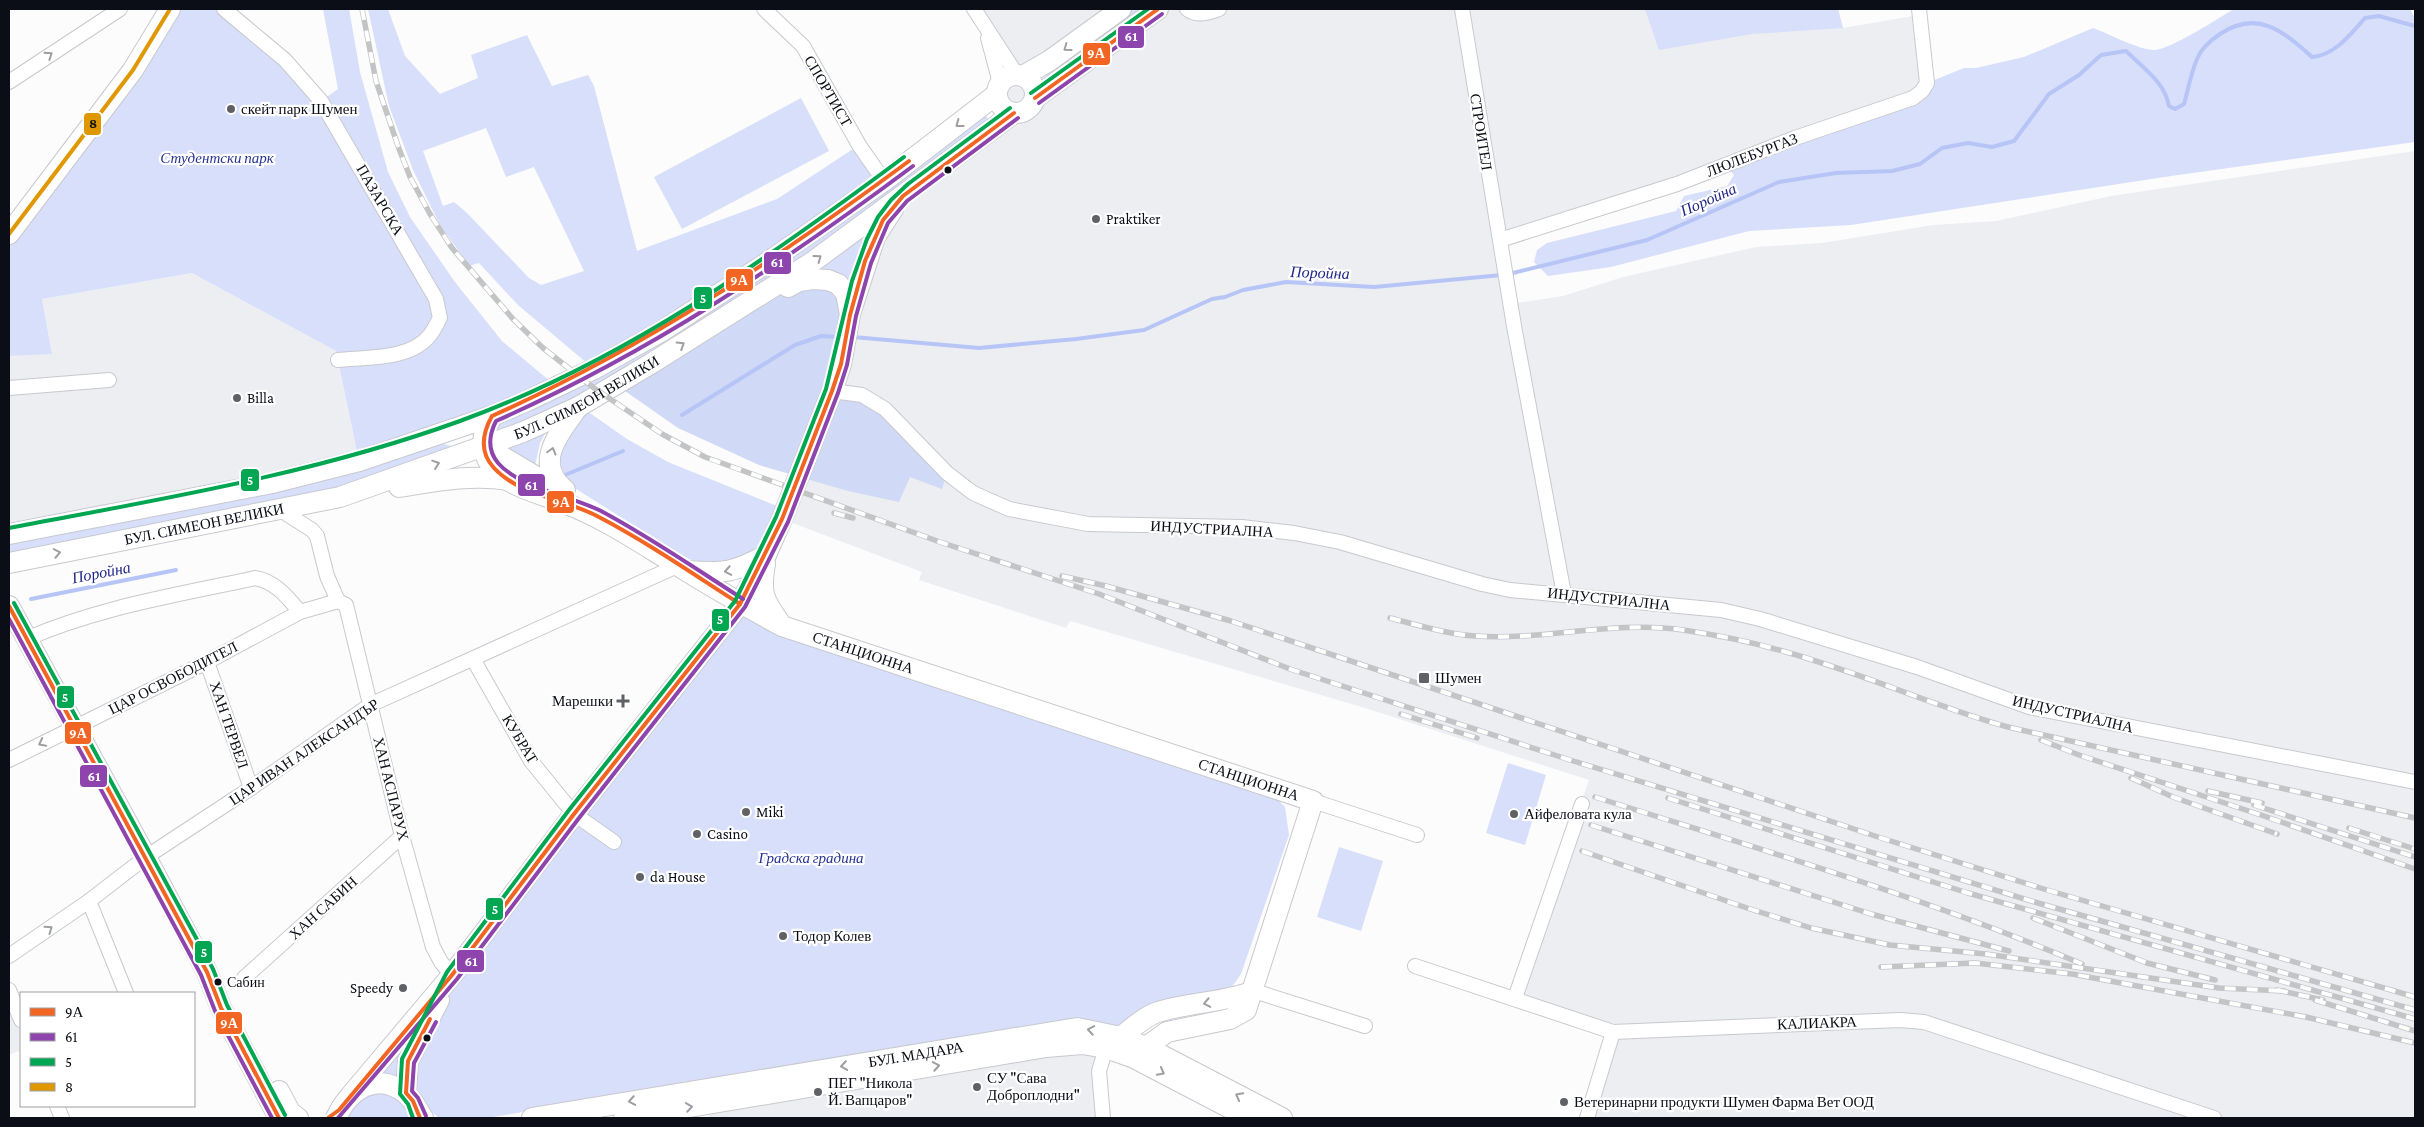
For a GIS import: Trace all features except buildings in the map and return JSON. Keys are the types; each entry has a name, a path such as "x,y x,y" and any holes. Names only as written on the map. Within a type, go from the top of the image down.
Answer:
{"main road":[{"path":"9,234 112,101 170,9"},
{"name":"БУЛ. СИМЕОН ВЕЛИКИ","path":"9,534 272,483 359,461 492,416 594,369 662,331 768,262 884,181 1009,82 1049,61 1121,9"},
{"path":"1035,98 1158,9"},
{"path":"1014,113 1003,109 1009,82 1034,87 1035,98"},
{"name":"БУЛ. СИМЕОН ВЕЛИКИ","path":"9,563 340,497 483,448 523,432 578,406 717,323 811,263 1014,113 1025,111 1030,107 1035,98"},
{"path":"338,1110 452,975 574,814 740,604 766,555 832,391 841,364 850,315 875,237 884,220 902,196"},
{"path":"717,323 799,281 812,279 828,280 838,284 846,293 850,315"},
{"path":"578,406 550,449 549,461 551,471 559,485 595,515"},
{"path":"483,448 482,438 485,427 492,416"},
{"path":"425,439 454,440 483,448 545,481 595,515"},
{"name":"СТАНЦИОННА","path":"483,448 494,468 509,480 595,515 740,604 782,626 1313,801 1254,991 1246,1010 1230,1019 1167,1032 1139,1052"},
{"path":"340,497 455,478 476,477 509,480"},
{"path":"682,568 714,573 729,571 741,568 766,555"},
{"path":"766,555 762,582 765,602 782,626"},
{"path":"9,606 146,857 206,972 221,1008 279,1118"},
{"path":"206,972 229,1002 290,1112 298,1118"},
{"path":"417,1110 408,1061 452,975"},
{"path":"1114,1042 1158,1012 1229,999 1254,991"},
{"name":"БУЛ. МАДАРА","path":"624,1118 1064,1029 1090,1029 1114,1042 1282,1118"},
{"name":"БУЛ. МАДАРА","path":"1139,1052 1249,1118"},
{"path":"338,1110 366,1086 379,1084 388,1085 417,1110"},
{"name":"БУЛ. МАДАРА","path":"532,1118 665,1109"}],"street":[{"path":"9,82 120,9"},
{"name":"ПАЗАРСКА","path":"224,9 285,60 312,88 380,200 436,299 440,318 430,335 417,347 398,354 338,360"},
{"name":"СПОРТИСТ","path":"764,9 803,46 859,145 884,181"},
{"path":"974,9 984,26 1009,82"},
{"path":"1187,9 1194,14 1219,9"},
{"name":"СТРОИТЕЛ","path":"1462,9 1510,304 1564,594"},
{"name":"ЛЮЛЕБУРГАЗ","path":"1500,240 1677,184 1812,132 1914,98 1927,83 1919,9"},
{"path":"9,388 109,380"},
{"name":"ИНДУСТРИАЛНА","path":"832,391 862,395 885,409 947,473 973,493 1009,509 1088,524 1242,527 1294,533 1340,542 1482,584 1510,590 1722,610 1760,619 1907,664 2029,707 2415,782"},
{"name":"ХАН АСПАРУХ","path":"279,509 317,536 327,576 338,601 346,605 402,836 433,947 441,962 452,975"},
{"name":"ЦАР ИВАН АЛЕКСАНДЪР","path":"9,956 89,901 146,857 252,788 370,704 682,568"},
{"path":"26,639 78,618 255,578 264,580 273,586 300,612"},
{"name":"ЦАР ОСВОБОДИТЕЛ","path":"9,760 207,662 300,612 338,601"},
{"name":"КУБРАТ","path":"473,659 531,761 574,814 614,842"},
{"name":"ХАН ТЕРВЕЛ","path":"207,662 252,788"},
{"name":"СТАНЦИОННА","path":"1313,801 1417,835"},
{"path":"1515,998 1582,804"},
{"name":"ХАН САБИН","path":"244,978 402,836"},
{"path":"89,901 126,992"},
{"name":"КАЛИАКРА","path":"1415,966 1613,1032 1900,1020 1924,1022 2214,1118"},
{"path":"9,990 20,1018"},
{"path":"1254,991 1365,1026"},
{"path":"1587,1118 1613,1032"},
{"path":"1103,1118 1099,1071 1114,1042"}],"shaded area":[{"path":"974,9 1838,9 1843,28 1919,15 1922,91 1500,239 1510,304 1563,296 1623,277 1756,247 1822,243 1933,225 1996,221 2111,196 2415,151 2415,1118 1587,1118 1613,1032 1515,998 1589,780 1365,708 1070,621 1066,628 919,580 922,572 782,519 883,220 1013,113 1000,104 1000,83"},
{"path":"192,273 336,351 359,461 9,534 9,356 52,353 42,299"},
{"path":"799,281 846,293 832,391 862,395 947,473 942,489 910,477 899,502 848,491 759,465 678,428 615,384"},
{"path":"9,990 20,1018 20,1050 9,1055"},
{"name":"СУ \"Сава Доброплодни\"","path":"1106,1048 1103,1118 709,1118 707,1104"}],"green space":[{"name":"Студентски парк","path":"170,9 224,9 321,101 338,89 323,9 349,9 360,72 388,172 410,217 455,282 502,341 557,387 594,369 518,305 479,263 469,266 439,223 413,170 389,106 368,9 388,9 405,56 440,94 478,78 471,55 527,35 552,86 588,75 594,86 637,251 777,199 859,145 884,181 985,115 991,122 798,262 626,373 488,441 489,426 359,461 336,351 192,273 42,299 52,354 9,356 9,234","holes":["486,128 506,177 534,167 584,271 541,285 529,278 467,213 454,202 443,206 423,151"]},
{"path":"1129,9 1148,9 1050,80 1044,70"},
{"path":"1645,9 1838,9 1843,28 1752,34 1659,50"},
{"path":"2234,9 2410,9 2415,16 2415,142 2171,176 1851,225 1749,231 1611,267 1548,276 1534,262 1537,250 1547,243 1676,211 1684,196 1727,186 1734,175 1726,165 1885,108 1927,83 1964,68 1976,68 2024,57 2093,28 2132,45 2155,50 2183,39"},
{"path":"801,98 829,151 682,229 654,177"},
{"path":"868,233 849,291 808,273"},
{"path":"587,411 627,439 668,462 777,506 760,549 744,559 712,564 687,559 573,487 557,467 559,443"},
{"path":"546,432 540,443 534,471 500,451"},
{"path":"440,443 464,449 341,493 9,558 9,539"},
{"name":"Градска градина","path":"743,615 1276,798 1285,807 1289,835 1241,974 1229,991 1119,1027 1083,1020 487,1118 439,1118 429,1110 415,1084 412,1066 440,1020 452,989 464,969"},
{"path":"1508,763 1546,775 1525,845 1486,833"},
{"path":"1339,847 1383,861 1361,931 1317,917"},
{"path":"396,1047 405,1055 400,1083 372,1081"},
{"path":"374,1089 403,1098 412,1118 343,1118 347,1110"}],"waterway":[{"name":"Поройна","path":"1509,274 1647,240 1779,182 1836,173 1892,171 1920,164 1942,148 1968,143 1992,147 2014,141 2049,94 2079,75 2101,55 2126,51 2158,82 2167,97 2169,106 2175,109 2184,104 2193,70 2201,52 2217,36 2233,27 2246,23 2258,23 2269,26 2291,39 2312,57 2328,52 2342,43 2365,18 2379,16 2415,26"},
{"name":"Поройна","path":"853,337 979,348 1076,339 1144,330 1212,299 1225,297 1243,290 1286,282 1374,287 1502,275"},
{"path":"682,415 795,345 821,336 839,337"},
{"path":"565,475 623,451"},
{"name":"Поройна","path":"31,599 176,570"}],"railway":[{"path":"362,9 376,81 398,146 410,177 430,214 452,248 513,319 543,348 594,388 662,434 705,457 940,542 1099,594 1290,669 1570,760 2038,903 2415,1010"},
{"path":"834,513 853,518"},
{"path":"1062,576 1106,586 1231,621 1875,836 2047,890 2415,997"},
{"path":"1390,618 1443,631 1475,636 1527,636 1631,627 1683,630 1722,637 1814,660 1980,719 2008,727 2415,818"},
{"path":"1401,714 1477,738"},
{"path":"2041,740 2079,755 2264,816 2415,869"},
{"path":"2131,778 2173,797 2277,834"},
{"path":"2208,791 2262,803"},
{"path":"1595,797 1902,895 2082,964"},
{"path":"1668,798 1968,893 2415,1019"},
{"path":"2254,805 2415,857"},
{"path":"1591,825 1871,914 2009,951"},
{"path":"2349,828 2415,849"},
{"path":"1582,851 1811,928 1890,945 1986,954 2219,988 2284,991"},
{"path":"2033,918 2147,963 2215,980"},
{"path":"1881,967 1975,963 2072,974 2306,1017 2415,1043"},
{"path":"2277,990 2323,1000"},
{"path":"2315,1000 2415,1031"}],"transit line":[{"name":"8","path":"9,234 133,70 170,9"},
{"name":"5","path":"1031,93 1148,9"},
{"name":"9А","path":"1035,98 1158,9"},
{"name":"61","path":"1039,103 1162,14"},
{"name":"5","path":"413,1118 408,1104 400,1094 402,1059 447,972 569,810 735,601 776,517 826,389 852,281 867,239 878,217 891,200 908,184 1010,108"},
{"name":"9А","path":"328,1118 339,1110 452,975 574,814 740,604 782,519 832,391 841,364 850,315 865,261 883,220 903,196 1014,113"},
{"name":"61","path":"338,1118 457,979 579,818 745,607 788,522 838,393 847,365 856,316 871,263 888,223 907,201 1018,118"},
{"name":"5","path":"9,528 237,484 349,456 405,440 520,397 636,339 691,306 799,233 904,157"},
{"name":"9А","path":"740,604 616,526 584,510 530,491 505,477 494,468 486,456 484,449 486,429 492,416 603,361 708,300 809,233 909,161"},
{"name":"61","path":"743,599 655,542 601,511 533,485 508,472 498,463 492,453 490,442 494,426 496,421 607,367 712,306 763,273 913,166"},
{"name":"5","path":"14,603 213,969 227,1005 285,1115"},
{"name":"9А","path":"9,606 207,972 221,1008 279,1118"},
{"name":"61","path":"9,619 201,975 215,1011 272,1118"},
{"name":"9А","path":"420,1118 413,1101 406,1093 408,1061 430,1019"},
{"name":"61","path":"426,1116 418,1098 412,1091 414,1063 436,1022"}],"place":[{"name":"скейт парк Шумен","path":"231,109"},
{"name":"Praktiker","path":"1096,219"},
{"name":"Billa","path":"237,398"},
{"name":"Шумен","path":"1424,678"},
{"name":"Марешки","path":"623,701"},
{"name":"Miki","path":"746,812"},
{"name":"Айфеловата кула","path":"1514,814"},
{"name":"Casino","path":"697,834"},
{"name":"da House","path":"640,877"},
{"name":"Тодор Колев","path":"783,936"},
{"name":"Сабин","path":"218,982"},
{"name":"Speedy","path":"403,988"},
{"name":"СУ \"Сава Доброплодни\"","path":"977,1087"},
{"name":"ПЕГ \"Никола Й. Вапцаров\"","path":"818,1092"},
{"name":"Ветеринарни продукти Шумен Фарма Вет ООД","path":"1564,1102"}]}
